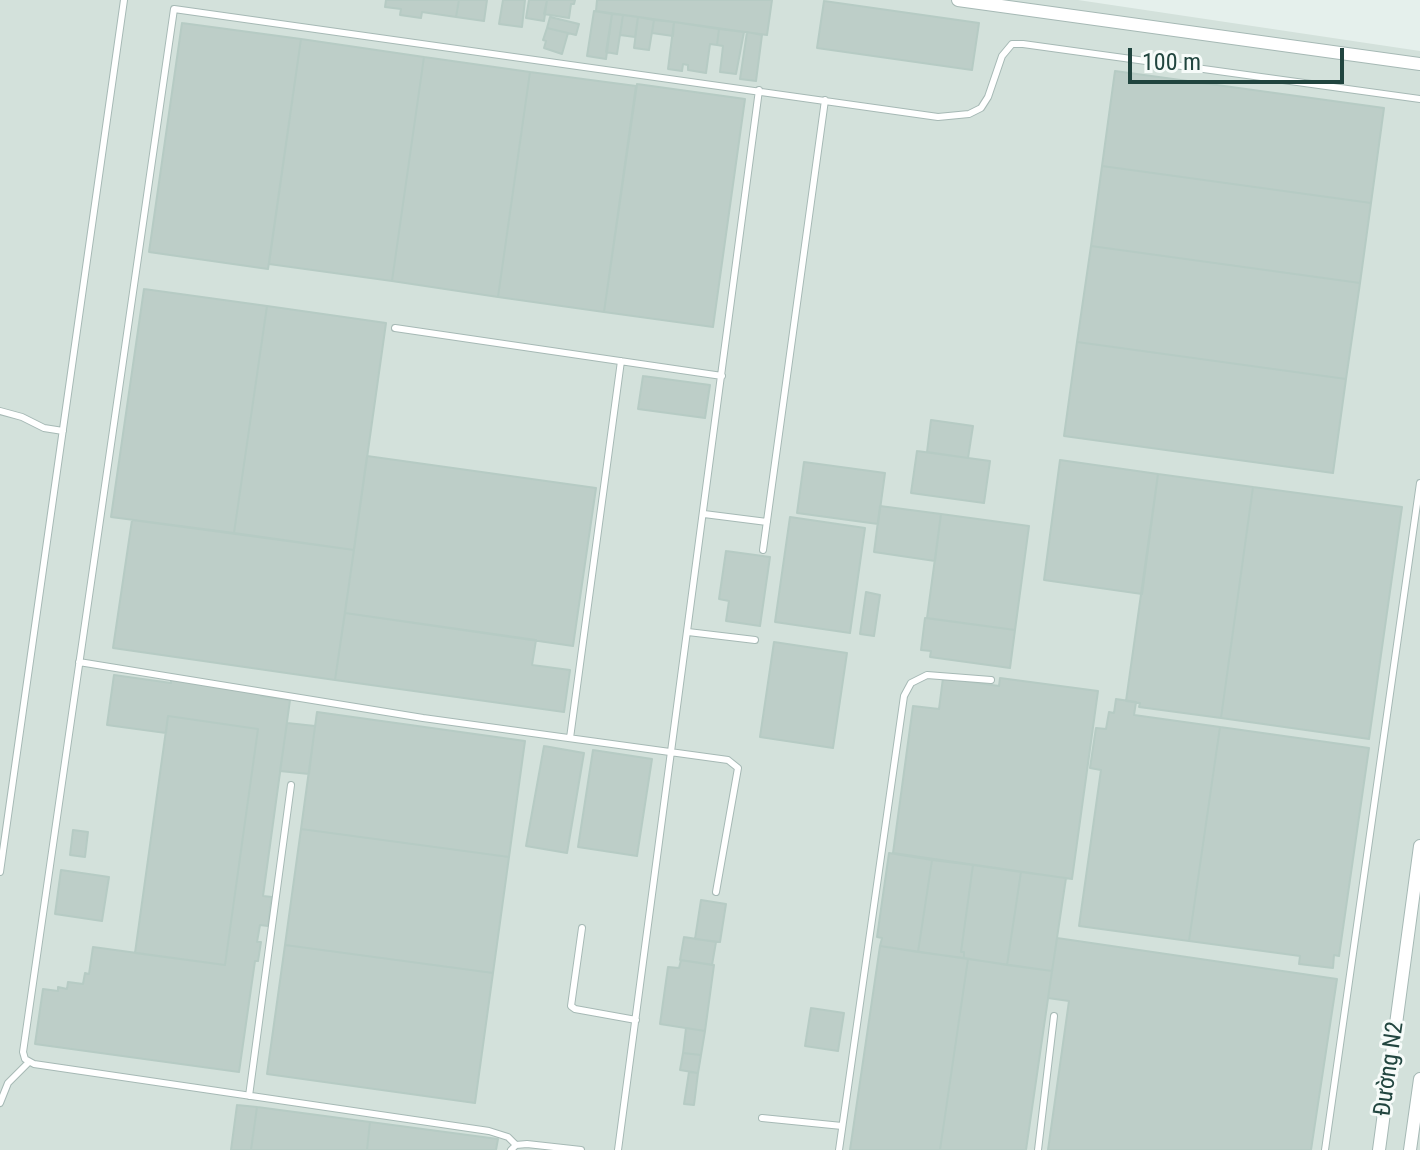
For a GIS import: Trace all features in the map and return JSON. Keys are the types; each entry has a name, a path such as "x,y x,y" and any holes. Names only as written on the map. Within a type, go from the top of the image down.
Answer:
{"street":[{"path":"958,0 1420,64"},
{"name":"Đường N2","path":"1379,1150 1420,846"},
{"name":"Đường N2","path":"1410,1150 1420,1079"}],"lane":[{"path":"0,872 124,0"},
{"path":"581,1150 527,1144 514,1148 508,1137 489,1131 34,1064 25,1059 23,1052 174,9 938,117 969,114 981,108 1002,56 1012,44 1420,99"},
{"path":"618,1150 759,90"},
{"path":"763,550 825,100"},
{"path":"395,328 722,376"},
{"path":"570,738 621,361"},
{"path":"0,411 44,428 63,431"},
{"path":"1325,1150 1420,483"},
{"path":"704,514 767,522"},
{"path":"688,632 755,640"},
{"path":"79,662 423,718 728,760 738,768 716,892"},
{"path":"839,1150 904,696 911,683 927,675 991,680"},
{"path":"249,1096 291,785"},
{"path":"582,928 571,1006 636,1020"},
{"path":"1038,1150 1054,1016"},
{"path":"0,1103 8,1083 29,1062"},
{"path":"762,1118 842,1126"}],"shaded area":[{"path":"0,0 1078,0 1420,51 1420,1150 0,1150"}],"building":[{"path":"386,0 459,0 456,17 422,12 421,18 400,15 401,9 385,7"},
{"path":"459,0 487,0 484,21 456,17"},
{"path":"503,0 525,0 522,27 499,24"},
{"path":"529,0 547,0 544,21 526,18"},
{"path":"547,0 575,0 571,4 569,18 544,14"},
{"path":"597,0 772,0 767,35 596,11"},
{"path":"824,1 979,23 972,70 817,48"},
{"path":"594,11 612,14 606,59 587,56"},
{"path":"612,14 623,15 617,54 606,52"},
{"path":"623,15 638,17 635,37 620,35"},
{"path":"550,17 579,24 576,35 547,28"},
{"path":"638,17 654,20 649,50 634,48"},
{"path":"654,20 674,22 673,36 652,33"},
{"path":"674,22 719,29 717,45 710,44 706,73 688,70 688,65 683,64 682,71 668,69"},
{"path":"182,23 301,39 268,269 149,252"},
{"path":"547,28 568,33 562,54 544,48"},
{"path":"719,29 744,32 736,74 720,72 723,46 717,45"},
{"path":"747,32 762,35 756,81 740,79"},
{"path":"301,39 424,57 392,281 269,264"},
{"path":"424,57 530,72 498,297 392,281"},
{"path":"1115,71 1384,108 1371,203 1102,166"},
{"path":"530,72 636,86 604,312 498,297"},
{"path":"637,84 745,99 713,327 604,312"},
{"path":"1102,166 1371,203 1360,283 1091,246"},
{"path":"1091,246 1360,283 1346,379 1077,342"},
{"path":"144,289 267,306 234,533 111,517"},
{"path":"267,306 386,323 354,550 234,533"},
{"path":"1077,342 1346,379 1333,473 1064,436"},
{"path":"643,376 710,385 705,418 638,409"},
{"path":"931,420 973,426 968,458 927,452"},
{"path":"917,451 990,461 984,503 911,493"},
{"path":"367,456 596,488 573,646 345,613"},
{"path":"1060,460 1158,474 1142,594 1044,580"},
{"path":"804,462 885,473 878,524 797,513"},
{"path":"1158,474 1253,487 1221,718 1139,707 1140,703 1126,701"},
{"path":"1253,487 1402,507 1369,739 1221,718"},
{"path":"880,506 941,514 935,561 874,552"},
{"path":"941,514 1029,526 1015,630 927,618"},
{"path":"790,517 865,528 850,633 775,622"},
{"path":"132,520 354,550 335,680 113,648"},
{"path":"726,551 770,557 760,626 726,621 729,601 719,599"},
{"path":"866,592 880,595 874,636 860,634"},
{"path":"345,613 536,640 532,665 570,670 564,712 335,680"},
{"path":"925,618 1015,630 1010,668 930,657 931,651 921,650"},
{"path":"774,642 847,653 833,748 760,737"},
{"path":"114,675 171,683 171,678 290,700 263,896 272,897 268,926 260,925 257,942 261,942 258,961 255,961 239,1072 35,1044 43,989 67,989 68,982 83,984 85,973 89,974 93,947 225,965 258,729 168,716 166,733 107,725"},
{"path":"943,678 999,686 1000,678 1098,691 1072,879 893,853 913,706 939,709"},
{"path":"1116,699 1136,702 1134,715 1220,727 1189,941 1079,926 1101,770 1090,768 1096,728 1106,729 1109,712 1114,713"},
{"path":"317,712 525,741 509,857 301,829"},
{"path":"168,716 258,729 225,965 135,953"},
{"path":"287,723 315,726 309,774 280,771"},
{"path":"1220,727 1369,748 1339,956 1334,955 1333,968 1299,964 1300,956 1189,941"},
{"path":"544,746 584,753 567,853 526,846"},
{"path":"593,750 652,759 637,856 578,847"},
{"path":"301,829 509,857 493,973 285,945"},
{"path":"73,830 88,832 85,857 70,855"},
{"path":"889,853 932,860 918,952 880,946 882,938 877,937"},
{"path":"932,860 973,865 961,952 964,952 964,958 918,952"},
{"path":"973,865 1021,872 1007,965 964,958 964,952 961,952"},
{"path":"61,870 109,877 102,921 55,914"},
{"path":"1021,872 1066,878 1052,971 1007,965"},
{"path":"701,900 726,904 720,942 695,939"},
{"path":"684,937 716,942 712,965 680,960"},
{"path":"1057,938 1337,979 1311,1150 1048,1150 1069,1001 1048,998"},
{"path":"285,945 493,973 475,1103 267,1074"},
{"path":"880,946 968,959 940,1150 850,1150"},
{"path":"968,959 1052,971 1026,1150 940,1150"},
{"path":"681,960 714,965 705,1031 660,1024 668,967 679,968"},
{"path":"811,1008 844,1013 838,1051 805,1046"},
{"path":"686,1028 705,1031 701,1055 683,1053"},
{"path":"683,1053 701,1055 698,1073 680,1070"},
{"path":"689,1072 698,1073 694,1105 684,1104"},
{"path":"237,1105 257,1107 251,1150 231,1150"},
{"path":"257,1107 370,1122 367,1150 251,1150"},
{"path":"370,1122 498,1139 496,1150 367,1150"}]}
